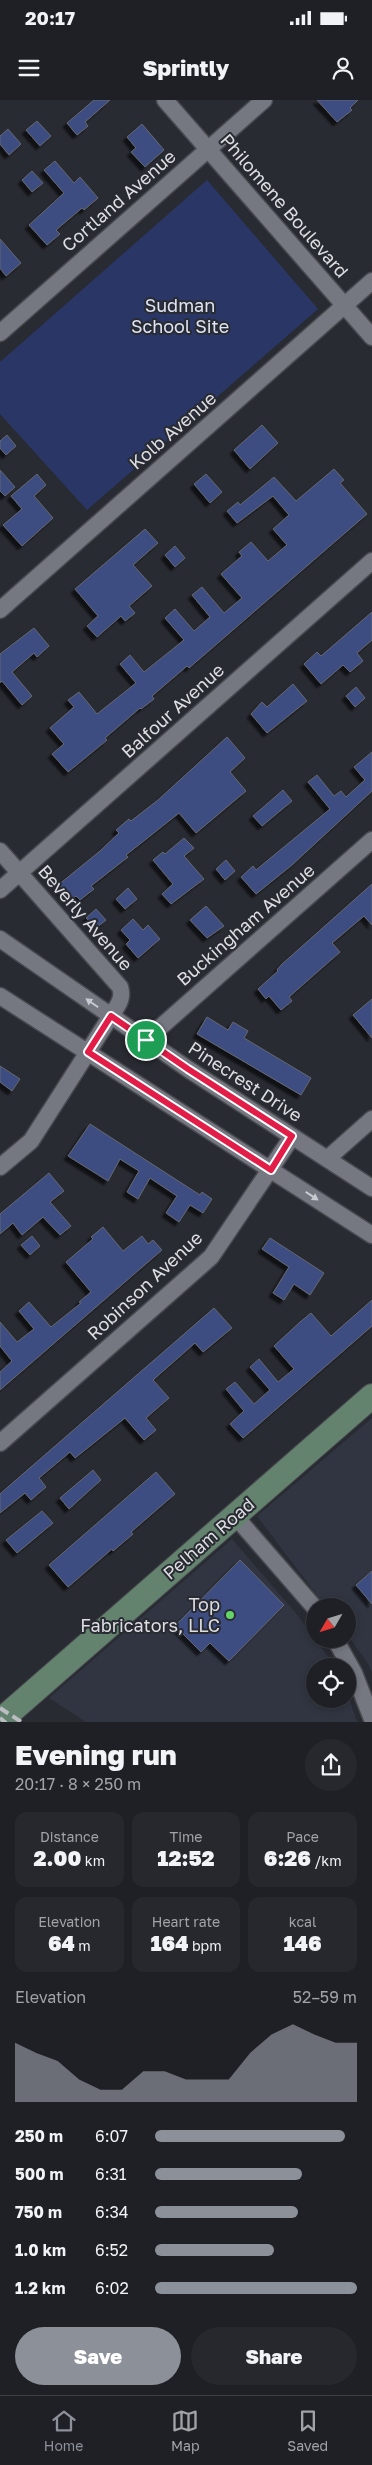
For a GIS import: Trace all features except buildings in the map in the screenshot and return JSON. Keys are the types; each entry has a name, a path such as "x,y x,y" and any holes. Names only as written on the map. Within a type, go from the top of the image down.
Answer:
{"main road":[{"name":"Pelham Road","path":"0,1721 372,1396"}],"street":[{"name":"Philomene Boulevard","path":"166,100 372,337"},
{"name":"Cortland Avenue","path":"0,332 264,100"},
{"name":"Kolb Avenue","path":"0,610 372,282"},
{"name":"Balfour Avenue","path":"0,890 372,561"},
{"name":"Buckingham Avenue","path":"146,1040 372,840"},
{"name":"Beverly Avenue","path":"0,850 120,987 121,999 111,1016"},
{"name":"Pinecrest Drive","path":"0,939 146,1040 372,1188"},
{"path":"0,996 372,1235"},
{"path":"0,1167 31,1141 111,1016"},
{"path":"327,1159 372,1119"},
{"name":"Robinson Avenue","path":"0,1443 211,1257 292,1136"},
{"path":"235,1516 306,1598"},
{"path":"341,1648 354,1673 372,1719"}],"shaded area":[{"path":"372,1418 372,1673 356,1647 356,1598 319,1598 257,1516"},
{"path":"232,1539 306,1627 306,1648 322,1648 329,1658 306,1658 306,1708 352,1708 357,1722 86,1722 49,1698"}],"green space":[{"name":"Sudman School Site","path":"207,180 318,309 87,510 0,414 0,362"}],"railway":[{"path":"0,1708 21,1722"},
{"path":"0,1718 5,1722"}],"place":[{"name":"Top Fabricators, LLC","path":"230,1615"}],"route":[{"path":"111,1016 146,1040 292,1136 271,1170 88,1052 111,1016"}]}
